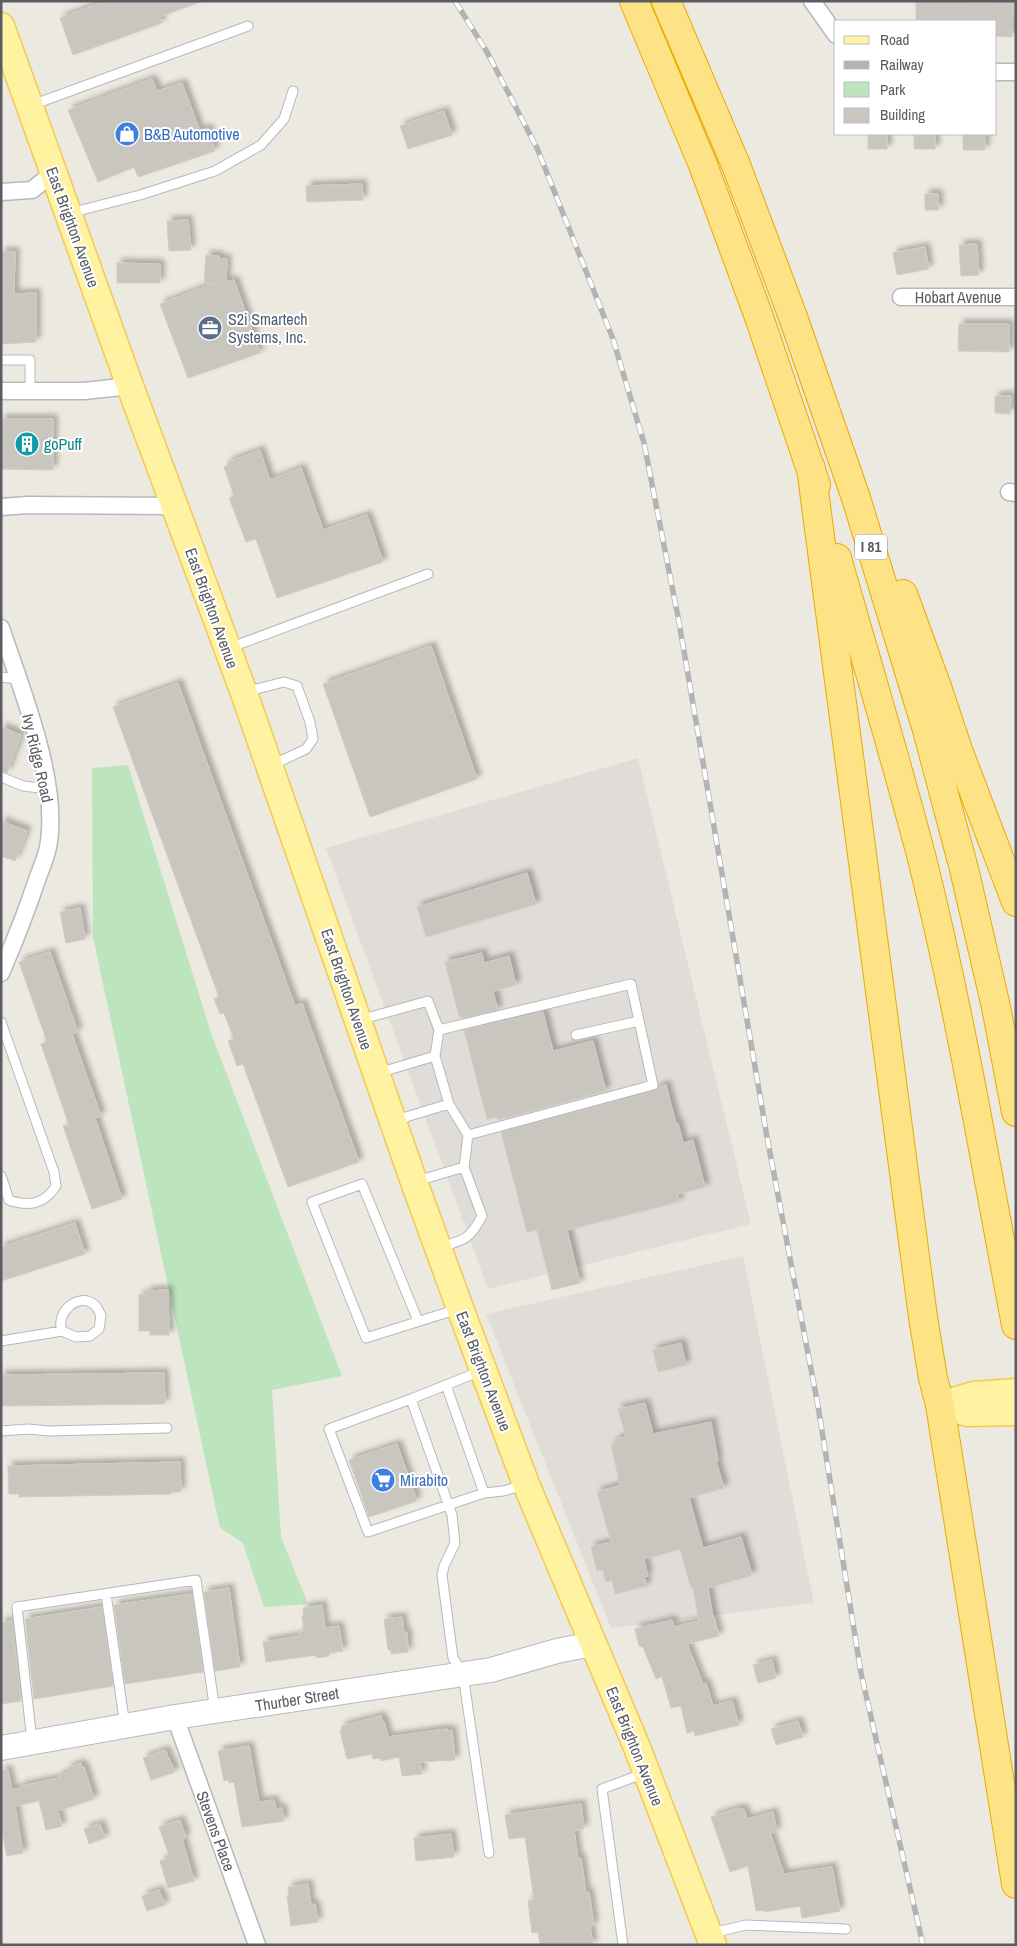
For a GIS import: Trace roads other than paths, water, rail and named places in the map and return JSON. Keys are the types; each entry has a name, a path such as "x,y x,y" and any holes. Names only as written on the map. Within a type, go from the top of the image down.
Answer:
{"highway":[{"name":"I 81","path":"634,1 703,165 811,468 920,855 957,1017 1016,1325"},
{"name":"I 81","path":"666,1 736,165 793,317 856,498 927,730 964,869 996,1006 1016,1112"},
{"path":"811,468 922,1307 933,1378 940,1405 1016,1884"},
{"path":"856,498 900,584 938,687 958,750 1016,902"}],"main road":[{"name":"East Brighton Avenue","path":"1,26 130,386 244,693 414,1182 460,1308 526,1484 646,1773 711,1939"},
{"path":"940,1405 974,1395 1016,1392"},
{"path":"940,1405 968,1413 1016,1412"}],"street":[{"path":"812,1 834,32"},
{"path":"997,72 1016,72"},
{"path":"1,192 32,190 53,173"},
{"name":"Hobart Avenue","path":"901,297 1016,298"},
{"path":"1,391 84,391 130,386"},
{"path":"1,507 26,505 174,506"},
{"name":"Ivy Ridge Road","path":"1,628 37,741 48,789 52,819 49,843 29,904 3,963"},
{"name":"Thurber Street","path":"1,1748 175,1717 491,1670 557,1651 592,1644"},
{"name":"Stevens Place","path":"175,1717 257,1945"}],"lane":[{"path":"29,106 248,26"},
{"path":"68,213 140,195 215,171 261,146 284,119 293,91"},
{"path":"1,360 30,360 30,391"},
{"path":"227,648 428,574"},
{"path":"1,677 18,679"},
{"path":"244,693 284,682 297,686 310,722 313,739 306,749 269,766"},
{"path":"1,777 23,786 48,789"},
{"path":"439,1030 631,984 654,1085 468,1135"},
{"path":"358,1020 428,1001 439,1030 435,1056 449,1104 468,1135 464,1167 482,1216 474,1231 463,1240 438,1247"},
{"path":"576,1035 639,1021"},
{"path":"1,1022 54,1172 56,1186 50,1196 32,1204 20,1204 9,1200 1,1176"},
{"path":"377,1073 435,1056"},
{"path":"393,1120 449,1104"},
{"path":"414,1182 464,1167"},
{"path":"418,1321 362,1184 312,1202 366,1338 460,1308"},
{"path":"1,1341 62,1331 76,1337 90,1336 99,1330 101,1315 95,1305 87,1302 76,1302 67,1307 62,1316 60,1325 62,1331"},
{"path":"484,1370 410,1400 330,1429 368,1532 484,1493 503,1491 526,1484"},
{"path":"446,1385 455,1422 468,1462 484,1493"},
{"path":"410,1400 423,1434 433,1449 441,1471 452,1515 455,1542 444,1566 442,1576 453,1658 463,1674 489,1853"},
{"path":"1,1431 28,1429 49,1431 168,1428"},
{"path":"423,1434 433,1430"},
{"path":"32,1742 17,1608 196,1580 215,1711"},
{"path":"106,1594 125,1726"},
{"path":"623,1945 602,1789 646,1773"},
{"path":"711,1939 746,1925 846,1929"}],"railway":[{"path":"455,1 487,52 537,148 613,339 644,443 679,622 767,1137 818,1406 861,1673 923,1945"}],"place":[{"name":"B&B Automotive","path":"127,134"},
{"name":"S2i Smartech Systems, Inc.","path":"210,328"},
{"name":"goPuff","path":"27,444"},
{"name":"Mirabito","path":"383,1480"}]}
